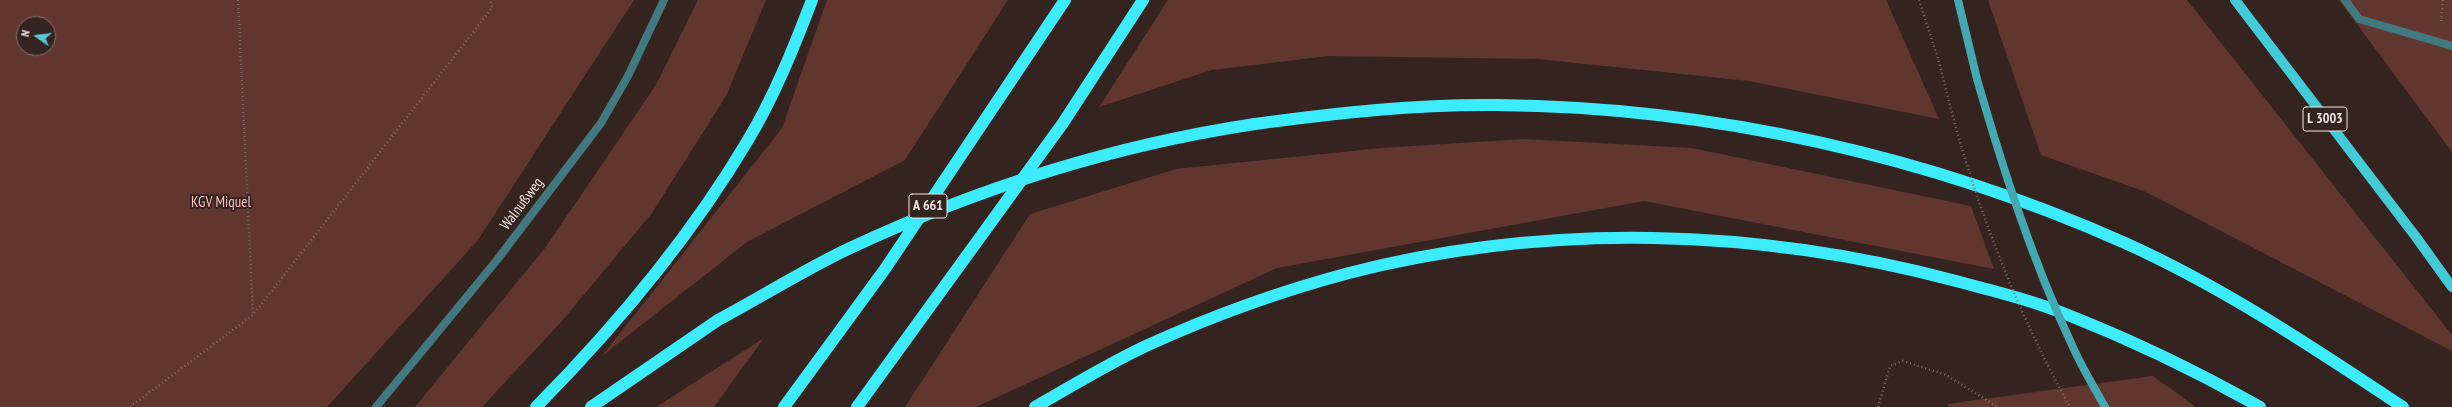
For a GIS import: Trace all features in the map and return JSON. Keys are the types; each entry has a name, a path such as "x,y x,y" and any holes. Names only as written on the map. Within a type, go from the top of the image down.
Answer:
{"highway":[{"path":"536,407 601,340 643,290 691,227 748,140 782,73 812,0"},
{"name":"A 661","path":"784,407 885,269 1065,0"},
{"path":"857,407 1062,123 1143,0"},
{"path":"591,407 718,320 846,250 909,222 1049,171 1208,131 1255,124 1320,115 1404,107 1497,105 1562,107 1699,121 1768,132 1837,146 2016,198 2126,244 2198,279 2300,338 2403,407"},
{"path":"1035,407 1101,369 1149,345 1271,297 1349,273 1437,255 1529,242 1669,237 1810,250 1897,266 2014,297 2065,314 2154,353 2210,379 2260,407"}],"main road":[{"path":"1958,0 1977,79 2002,165 2030,244 2072,346 2105,407"},
{"name":"L 3003","path":"2235,0 2416,237 2452,287"}],"lane":[{"name":"Walnußweg","path":"376,407 497,260 601,123 628,76 664,0"},
{"path":"2345,0 2359,19 2452,46"}],"path":[{"path":"238,0 253,315"},
{"path":"130,407 253,315 492,8 491,0"},
{"path":"1919,0 1940,65 1965,156 2005,270 2070,407"},
{"path":"1878,407 1890,366 1903,361 1946,375 1998,407"}],"green space":[{"name":"KGV Miquel","path":"0,0 634,0 478,240 327,407 0,407"},
{"path":"698,0 766,0 726,96 652,213 562,321 482,407 415,407 545,248 656,85"},
{"path":"827,0 1008,0 905,160 747,242 602,356 782,128"},
{"path":"1168,0 1886,0 1939,119 1749,81 1538,59 1328,56 1212,70 1099,107"},
{"path":"1988,0 2187,0 2452,335 2452,351 2146,192 2041,155"},
{"path":"2339,0 2452,0 2452,152"},
{"path":"1524,139 1692,148 1971,206 1994,269 1644,201 1277,268 976,407 905,407 1030,214 1176,169 1381,148"},
{"path":"764,338 714,407 656,407"},
{"path":"2153,376 2196,407 1950,407 1947,404"}]}
